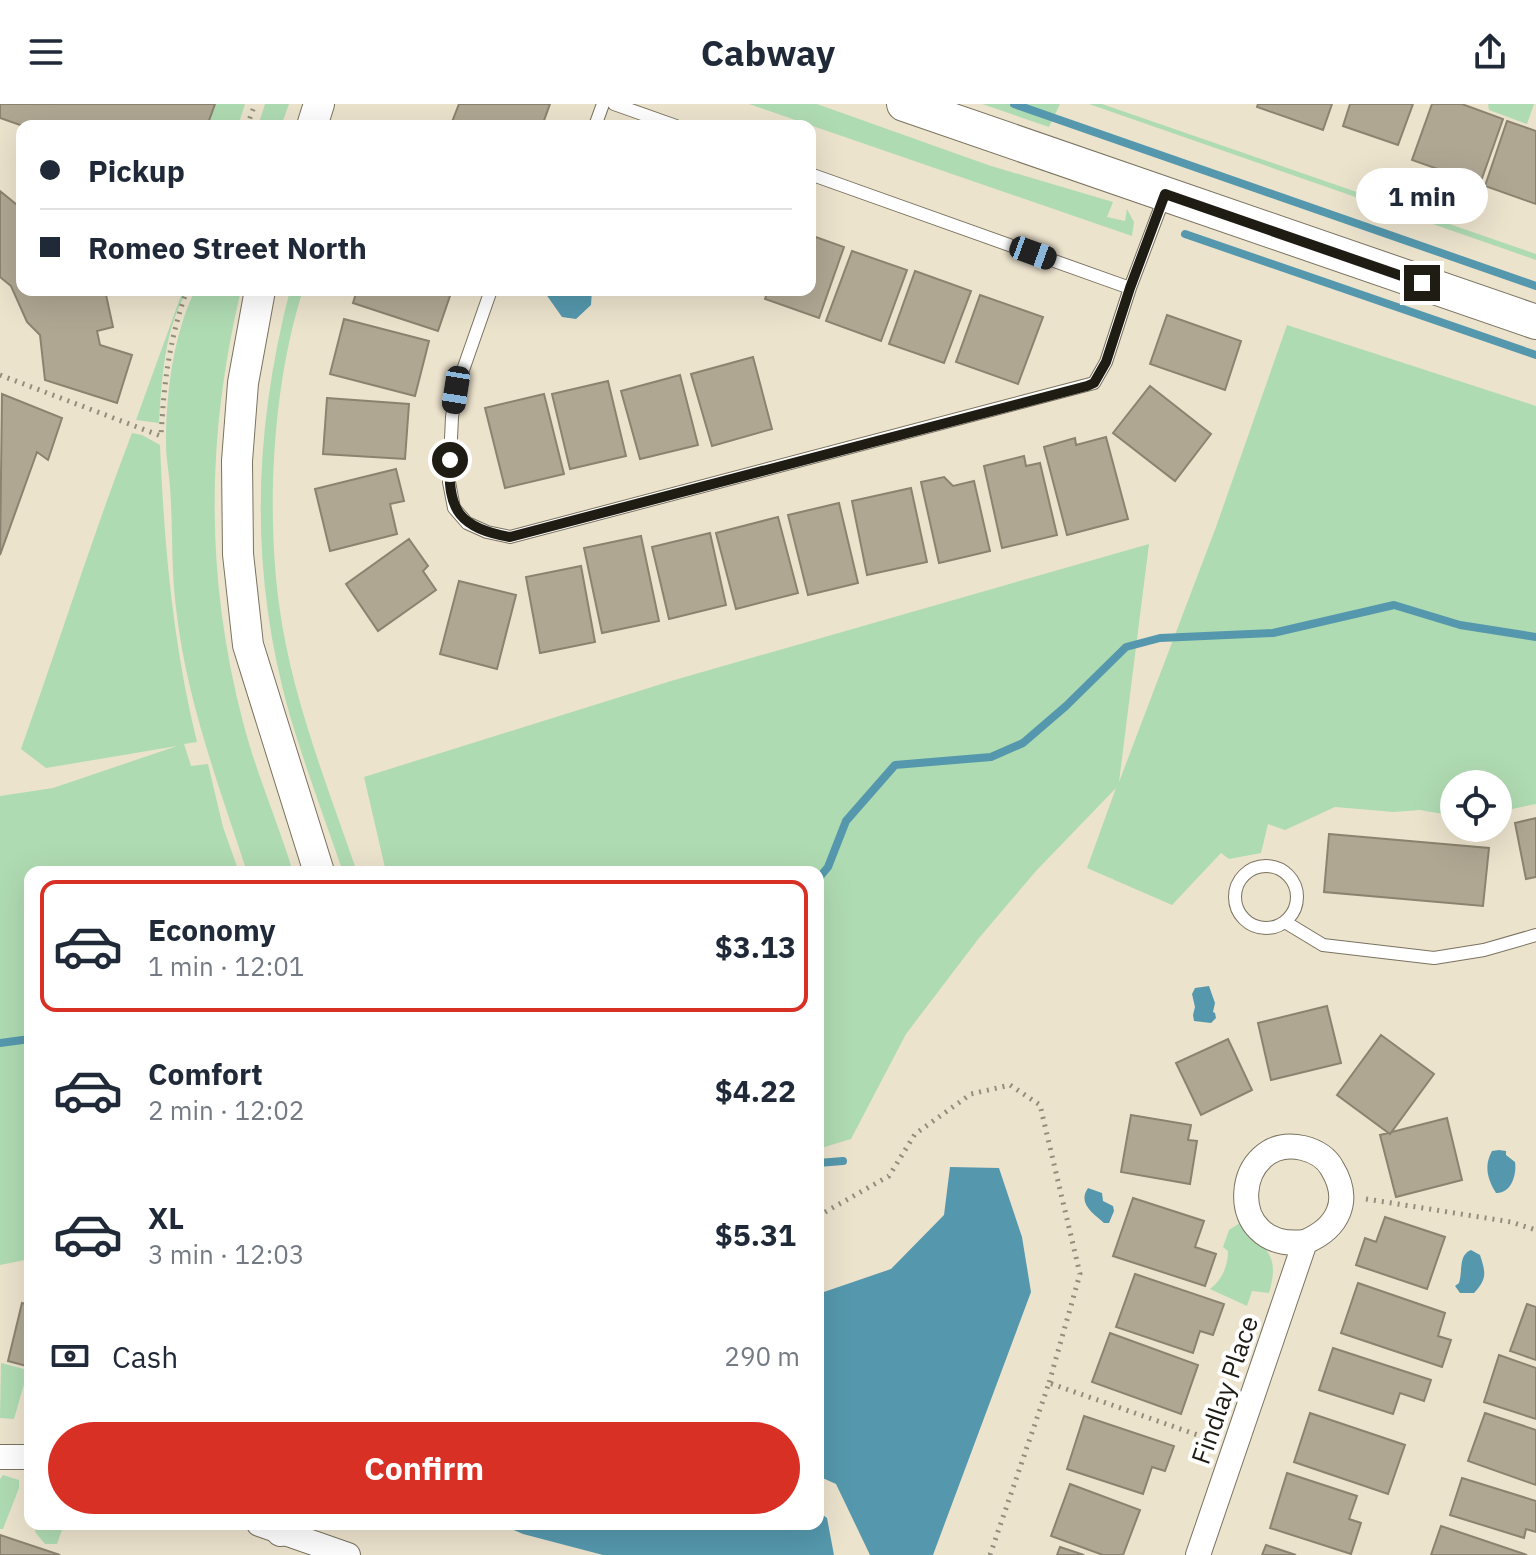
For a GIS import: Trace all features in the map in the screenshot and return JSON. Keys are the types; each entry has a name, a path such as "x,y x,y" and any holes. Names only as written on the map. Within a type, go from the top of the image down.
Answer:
{"main road":[{"path":"904,104 1536,322"}],"street":[{"path":"259,296 243,383 237,461 238,554 248,645 317,866"},
{"path":"1299,1147 1315,1152 1332,1167 1340,1183 1341,1200 1333,1224 1321,1236 1305,1242 1291,1244 1275,1241 1260,1231 1250,1218 1245,1190 1255,1166 1267,1154 1282,1148 1299,1147"},
{"name":"Findlay Place","path":"1198,1555 1305,1242"},
{"path":"0,1457 24,1457"},
{"path":"284,1530 348,1555"}],"lane":[{"path":"614,104 659,120"},
{"path":"816,176 1130,288"},
{"path":"489,296 456,390 449,482 454,508 467,523 510,537 1094,383 1106,362 1165,194"},
{"path":"1270,866 1288,876 1296,894 1292,914 1285,922 1266,929 1247,923 1235,906 1237,886 1250,870 1270,866"},
{"path":"1285,922 1323,945 1434,958 1484,950 1536,935"}],"path":[{"path":"0,375 161,436 165,373 185,296"},
{"path":"824,1213 889,1176 915,1134 971,1094 1010,1085 1040,1105 1080,1274 1049,1383 990,1555"},
{"path":"1341,1200 1359,1197 1511,1222 1536,1230"},
{"path":"1049,1383 1214,1440 1234,1450"}],"green space":[{"path":"200,104 245,104 240,120 196,120"},
{"path":"265,104 289,104 283,120 260,120"},
{"path":"749,104 817,104 988,165 1113,202 1107,217 1125,221 1127,209 1134,222 1132,236 816,127 816,120 795,120"},
{"path":"982,104 1060,104 1049,127"},
{"path":"1089,104 1102,104 1536,254 1536,260"},
{"path":"1488,104 1534,104 1527,124 1489,110"},
{"path":"181,296 185,296 169,337 159,423 136,420"},
{"path":"192,296 240,296 229,345 216,453 216,560 231,668 243,722 291,866 245,866 187,676 173,578 166,425 176,345"},
{"path":"289,296 301,296 285,365 275,446 275,566 285,638 301,706 355,866 341,866 309,775 290,716 268,609 262,556 263,450 278,344"},
{"path":"1287,325 1536,406 1536,804 1512,809 1512,770 1440,770 1440,814 1335,807 1285,830 1268,824 1261,853 1229,859 1221,853 1172,905 1087,868 1116,788 1036,871 979,938 906,1034 851,1139 824,1147 824,866 385,866 364,777 671,681 1149,544 1119,782 1216,527"},
{"path":"132,433 160,445 171,594 197,742 184,744 191,766 208,764 223,827 237,866 24,866 24,1260 0,1265 0,796 53,788 177,746 46,768 21,749"},
{"path":"1240,1223 1268,1252 1273,1269 1269,1293 1252,1291 1247,1306 1210,1289 1225,1267 1228,1251 1223,1247 1229,1230"},
{"path":"1,1363 24,1369 24,1384 14,1419 0,1418"},
{"path":"3,1475 19,1480 19,1488 3,1529 0,1529 0,1479"},
{"path":"62,1530 57,1544 45,1544 35,1532"}],"water":[{"path":"547,296 592,296 591,305 576,319 562,317"},
{"path":"1209,986 1216,1018 1211,1023 1194,1021 1192,994 1195,988"},
{"path":"1492,1151 1506,1151 1506,1155 1515,1162 1515,1167 1509,1187 1496,1193 1487,1167"},
{"path":"950,1167 999,1168 1022,1237 1031,1292 933,1555 870,1555 836,1484 824,1479 824,1292 891,1269 944,1215"},
{"path":"1088,1188 1102,1193 1103,1201 1113,1206 1109,1223 1104,1223 1088,1208 1084,1199"},
{"path":"1471,1250 1480,1255 1483,1280 1474,1293 1460,1293 1455,1286 1459,1283 1464,1256"},
{"path":"824,1516 834,1555 603,1555 514,1530 824,1530"}],"building":[{"path":"0,104 215,104 209,120 16,120 16,124 0,118"},
{"path":"459,104 550,104 544,120 453,120"},
{"path":"1258,104 1332,104 1323,130 1257,107"},
{"path":"1350,104 1413,104 1398,145 1343,126"},
{"path":"1432,104 1462,104 1503,119 1480,184 1412,160"},
{"path":"1507,121 1536,131 1536,204 1485,186"},
{"path":"0,191 16,204 16,296 106,296 113,327 97,331 100,345 132,355 117,403 45,380 40,335 27,322 11,286 0,277"},
{"path":"816,237 844,247 819,318 765,299 766,296 816,296"},
{"path":"852,251 907,270 881,341 826,321"},
{"path":"915,271 971,291 944,363 889,344"},
{"path":"980,295 1043,317 1018,384 956,362"},
{"path":"355,296 450,296 438,331 353,303"},
{"path":"1167,315 1241,341 1225,390 1150,364"},
{"path":"344,319 429,341 415,396 330,374"},
{"path":"753,357 772,429 712,446 691,374"},
{"path":"680,375 698,445 640,459 621,391"},
{"path":"608,381 626,456 570,469 552,394"},
{"path":"1150,386 1211,434 1175,481 1113,433"},
{"path":"2,394 62,418 48,460 37,452 0,555"},
{"path":"544,394 564,474 505,488 485,408"},
{"path":"327,398 409,404 405,459 323,454"},
{"path":"1106,437 1128,519 1067,535 1044,447 1075,438 1076,445"},
{"path":"1024,456 1026,466 1040,463 1057,535 1002,548 984,466"},
{"path":"396,469 404,501 390,504 397,534 330,551 315,489"},
{"path":"944,477 953,486 974,481 990,551 939,563 921,482"},
{"path":"911,488 927,562 867,575 852,501"},
{"path":"839,503 858,583 808,595 788,515"},
{"path":"778,517 798,593 736,609 716,533"},
{"path":"710,533 726,605 669,619 652,547"},
{"path":"641,536 659,621 602,633 584,548"},
{"path":"409,539 428,566 423,571 436,590 378,631 346,584"},
{"path":"581,566 595,642 540,653 526,577"},
{"path":"459,581 516,595 497,669 440,654"},
{"path":"1536,818 1536,877 1526,879 1515,823"},
{"path":"1329,834 1489,848 1483,906 1324,892"},
{"path":"1327,1006 1341,1063 1271,1080 1258,1023"},
{"path":"1381,1035 1434,1074 1390,1134 1337,1095"},
{"path":"1228,1039 1252,1090 1201,1115 1176,1063"},
{"path":"1131,1115 1191,1125 1188,1140 1197,1141 1190,1184 1121,1172"},
{"path":"1447,1118 1462,1180 1396,1197 1380,1135"},
{"path":"1133,1198 1204,1221 1195,1247 1216,1254 1205,1286 1113,1256"},
{"path":"1385,1217 1445,1237 1427,1289 1356,1265 1365,1238 1376,1242"},
{"path":"1135,1274 1224,1304 1213,1335 1200,1331 1193,1353 1116,1327"},
{"path":"1358,1283 1445,1313 1438,1336 1451,1340 1442,1367 1341,1333"},
{"path":"22,1303 24,1304 24,1365 8,1361"},
{"path":"1527,1304 1536,1307 1536,1360 1510,1351"},
{"path":"1110,1333 1198,1365 1181,1414 1092,1382"},
{"path":"1333,1348 1431,1380 1424,1401 1400,1393 1393,1414 1319,1390"},
{"path":"1499,1355 1536,1368 1536,1419 1484,1402"},
{"path":"1310,1413 1405,1445 1388,1494 1294,1462"},
{"path":"1485,1413 1536,1430 1536,1485 1468,1461"},
{"path":"1084,1416 1174,1446 1165,1471 1152,1467 1143,1494 1067,1469"},
{"path":"1287,1473 1357,1496 1349,1519 1361,1523 1351,1554 1270,1528"},
{"path":"1462,1478 1536,1501 1536,1532 1526,1529 1524,1538 1450,1515"},
{"path":"1070,1484 1140,1510 1123,1555 1103,1555 1051,1536"},
{"path":"1441,1526 1527,1555 1431,1555"},
{"path":"0,1535 60,1555 0,1555"},
{"path":"1266,1545 1296,1555 1262,1555"},
{"path":"1060,1547 1084,1555 1057,1555"}],"waterway":[{"path":"1014,104 1536,286"},
{"path":"1185,234 1536,355"},
{"path":"824,872 846,821 895,765 991,757 1023,743 1126,647 1160,638 1273,633 1394,605 1460,625 1536,637"},
{"path":"0,1043 24,1040"},
{"path":"824,1163 843,1161"}],"route":[{"path":"450,460 449,482 454,508 467,523 510,537 1087,386 1094,383 1106,362 1165,194 1422,283"}]}
